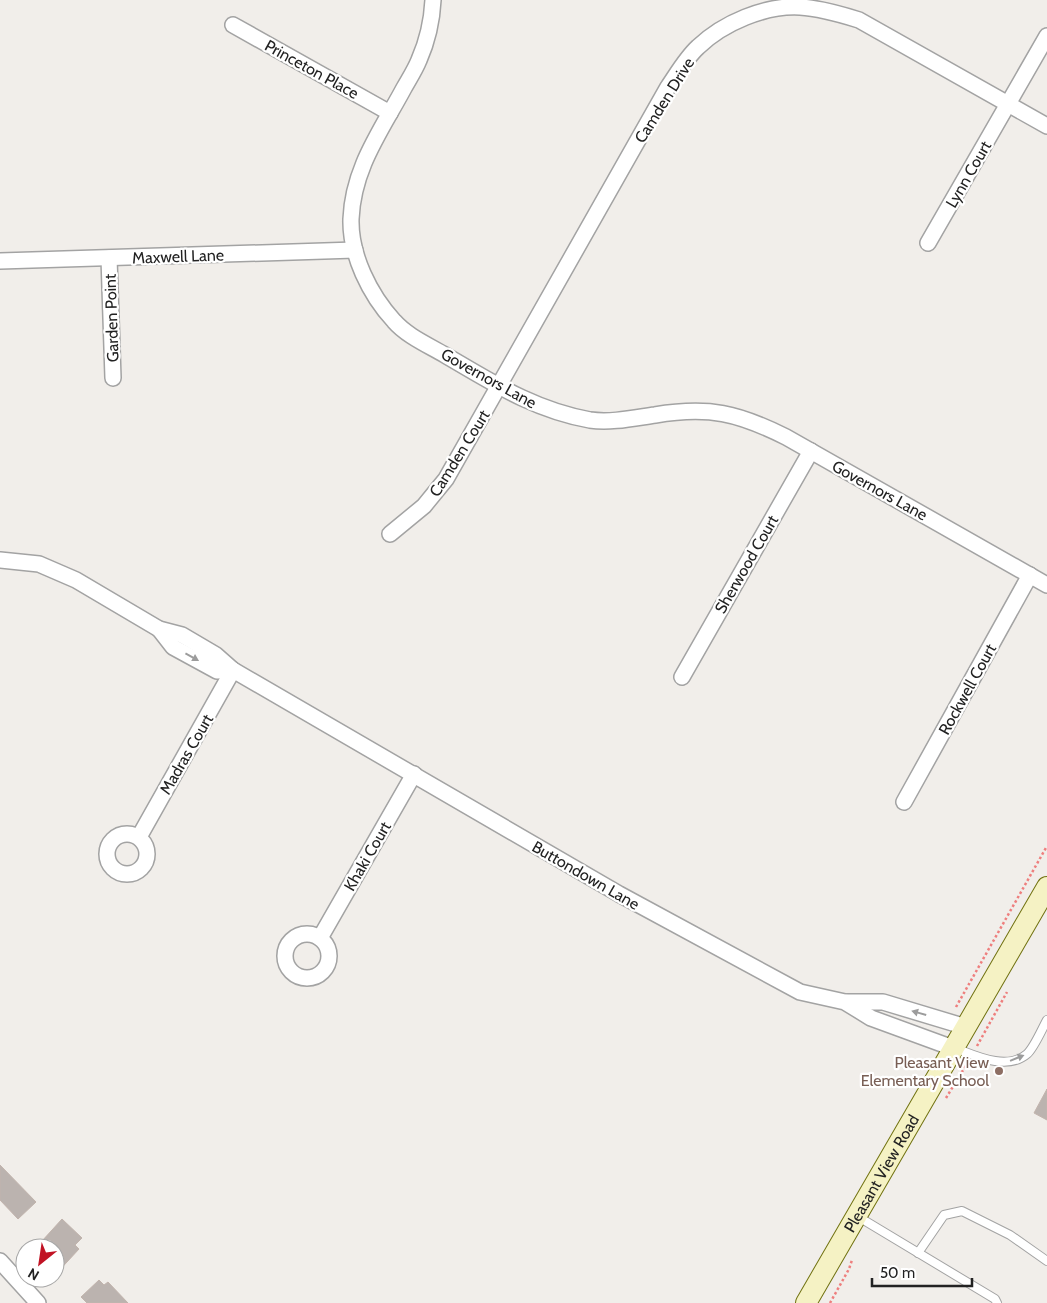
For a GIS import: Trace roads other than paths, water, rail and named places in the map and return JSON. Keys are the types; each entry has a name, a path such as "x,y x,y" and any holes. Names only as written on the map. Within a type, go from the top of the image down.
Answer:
{"main road":[{"name":"Pleasant View Road","path":"806,1303 1047,887"}],"street":[{"name":"Governors Lane","path":"433,0 432,16 419,60 362,165 356,182 351,222 355,250 362,272 371,290 395,322 408,333 499,386 530,403 558,413 592,420 631,419 655,414 700,410 725,413 756,422 811,451 1047,585"},
{"name":"Camden Drive","path":"499,386 668,87 698,48 728,26 775,4 840,14 859,20 1047,126"},
{"name":"Princeton Place","path":"233,25 390,113"},
{"name":"Lynn Court","path":"928,243 1047,36"},
{"name":"Maxwell Lane","path":"0,261 355,250"},
{"name":"Garden Point","path":"109,258 112,378"},
{"name":"Camden Court","path":"390,534 424,506 436,493 446,479 499,386"},
{"name":"Sherwood Court","path":"682,677 811,451"},
{"name":"Buttondown Lane","path":"0,560 39,564 76,580 159,629 182,634 216,655 233,670 619,894 800,992 845,1002 871,1018 953,1048"},
{"name":"Rockwell Court","path":"904,802 1030,575"},
{"name":"Madras Court","path":"139,837 233,670"},
{"name":"Khaki Court","path":"320,938 414,774"},
{"path":"845,1002 883,1002 966,1027"},
{"path":"0,1261 38,1303"}],"lane":[{"path":"953,1048 1000,1062 1013,1062 1028,1054 1047,1020"},
{"path":"918,1252 944,1215 962,1211 1010,1235 1047,1261"},
{"path":"856,1215 995,1299 997,1303"}],"place":[{"name":"Pleasant View Elementary School","path":"999,1071"}]}
